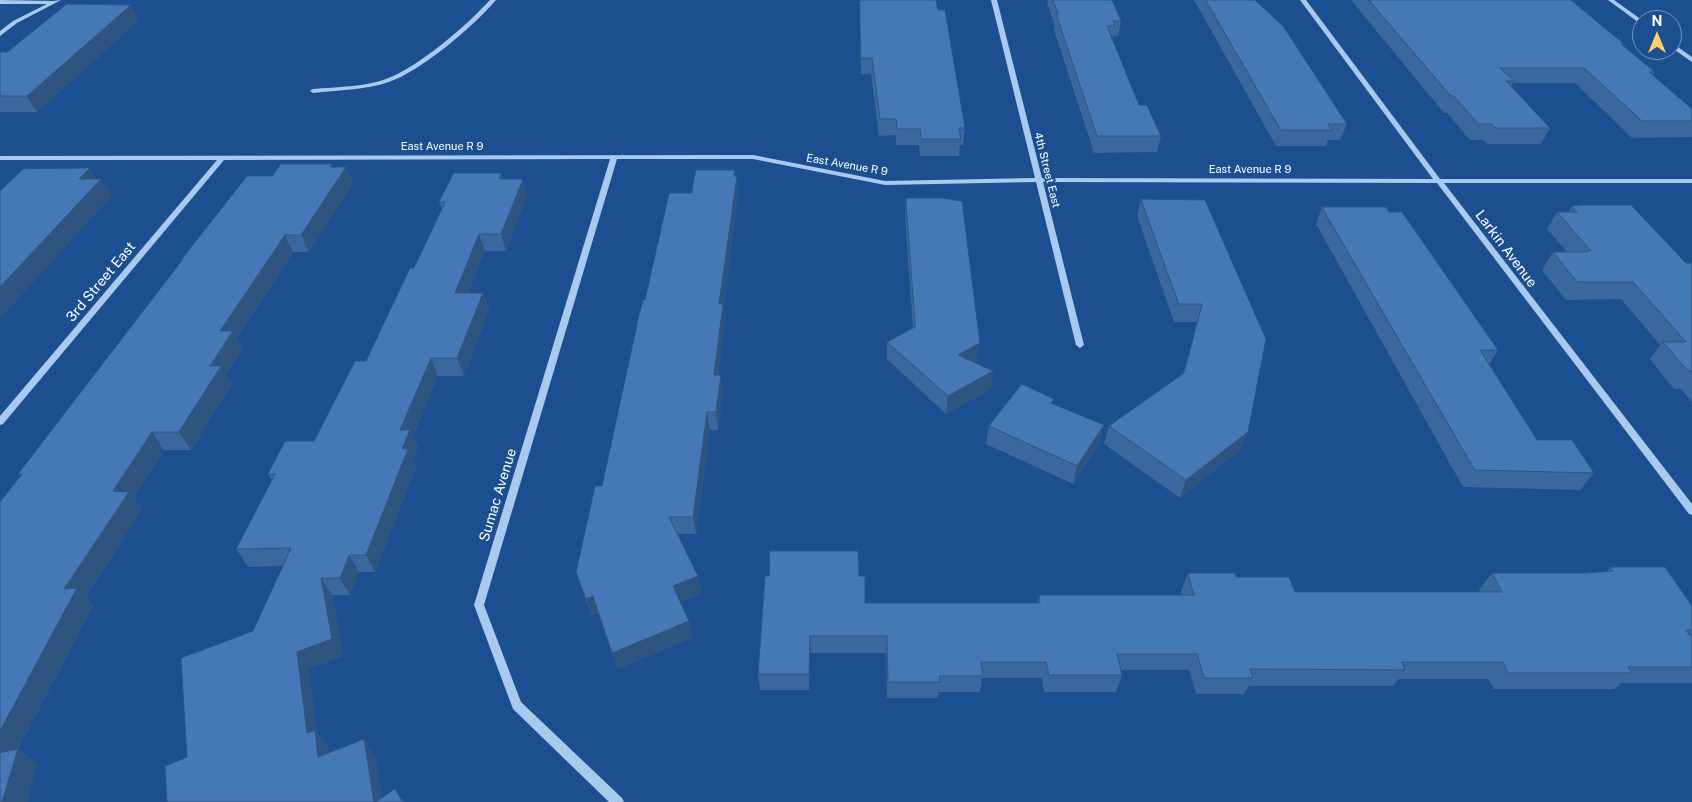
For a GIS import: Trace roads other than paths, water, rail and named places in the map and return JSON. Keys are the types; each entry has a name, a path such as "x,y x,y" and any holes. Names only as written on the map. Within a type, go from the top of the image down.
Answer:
{"street":[{"path":"313,91 372,84 402,74 469,24 493,0"},
{"name":"4th Street East","path":"994,0 1080,345"},
{"name":"Larkin Avenue","path":"1303,0 1438,180 1692,511"},
{"path":"1611,0 1632,16"},
{"path":"0,2 56,1"},
{"path":"0,34 15,22 56,1"},
{"name":"Sumac Avenue","path":"614,157 479,605 517,705 618,802"},
{"name":"East Avenue R 9","path":"0,158 753,157 885,183 1039,180 1692,181"},
{"name":"3rd Street East","path":"0,422 222,158"}]}
